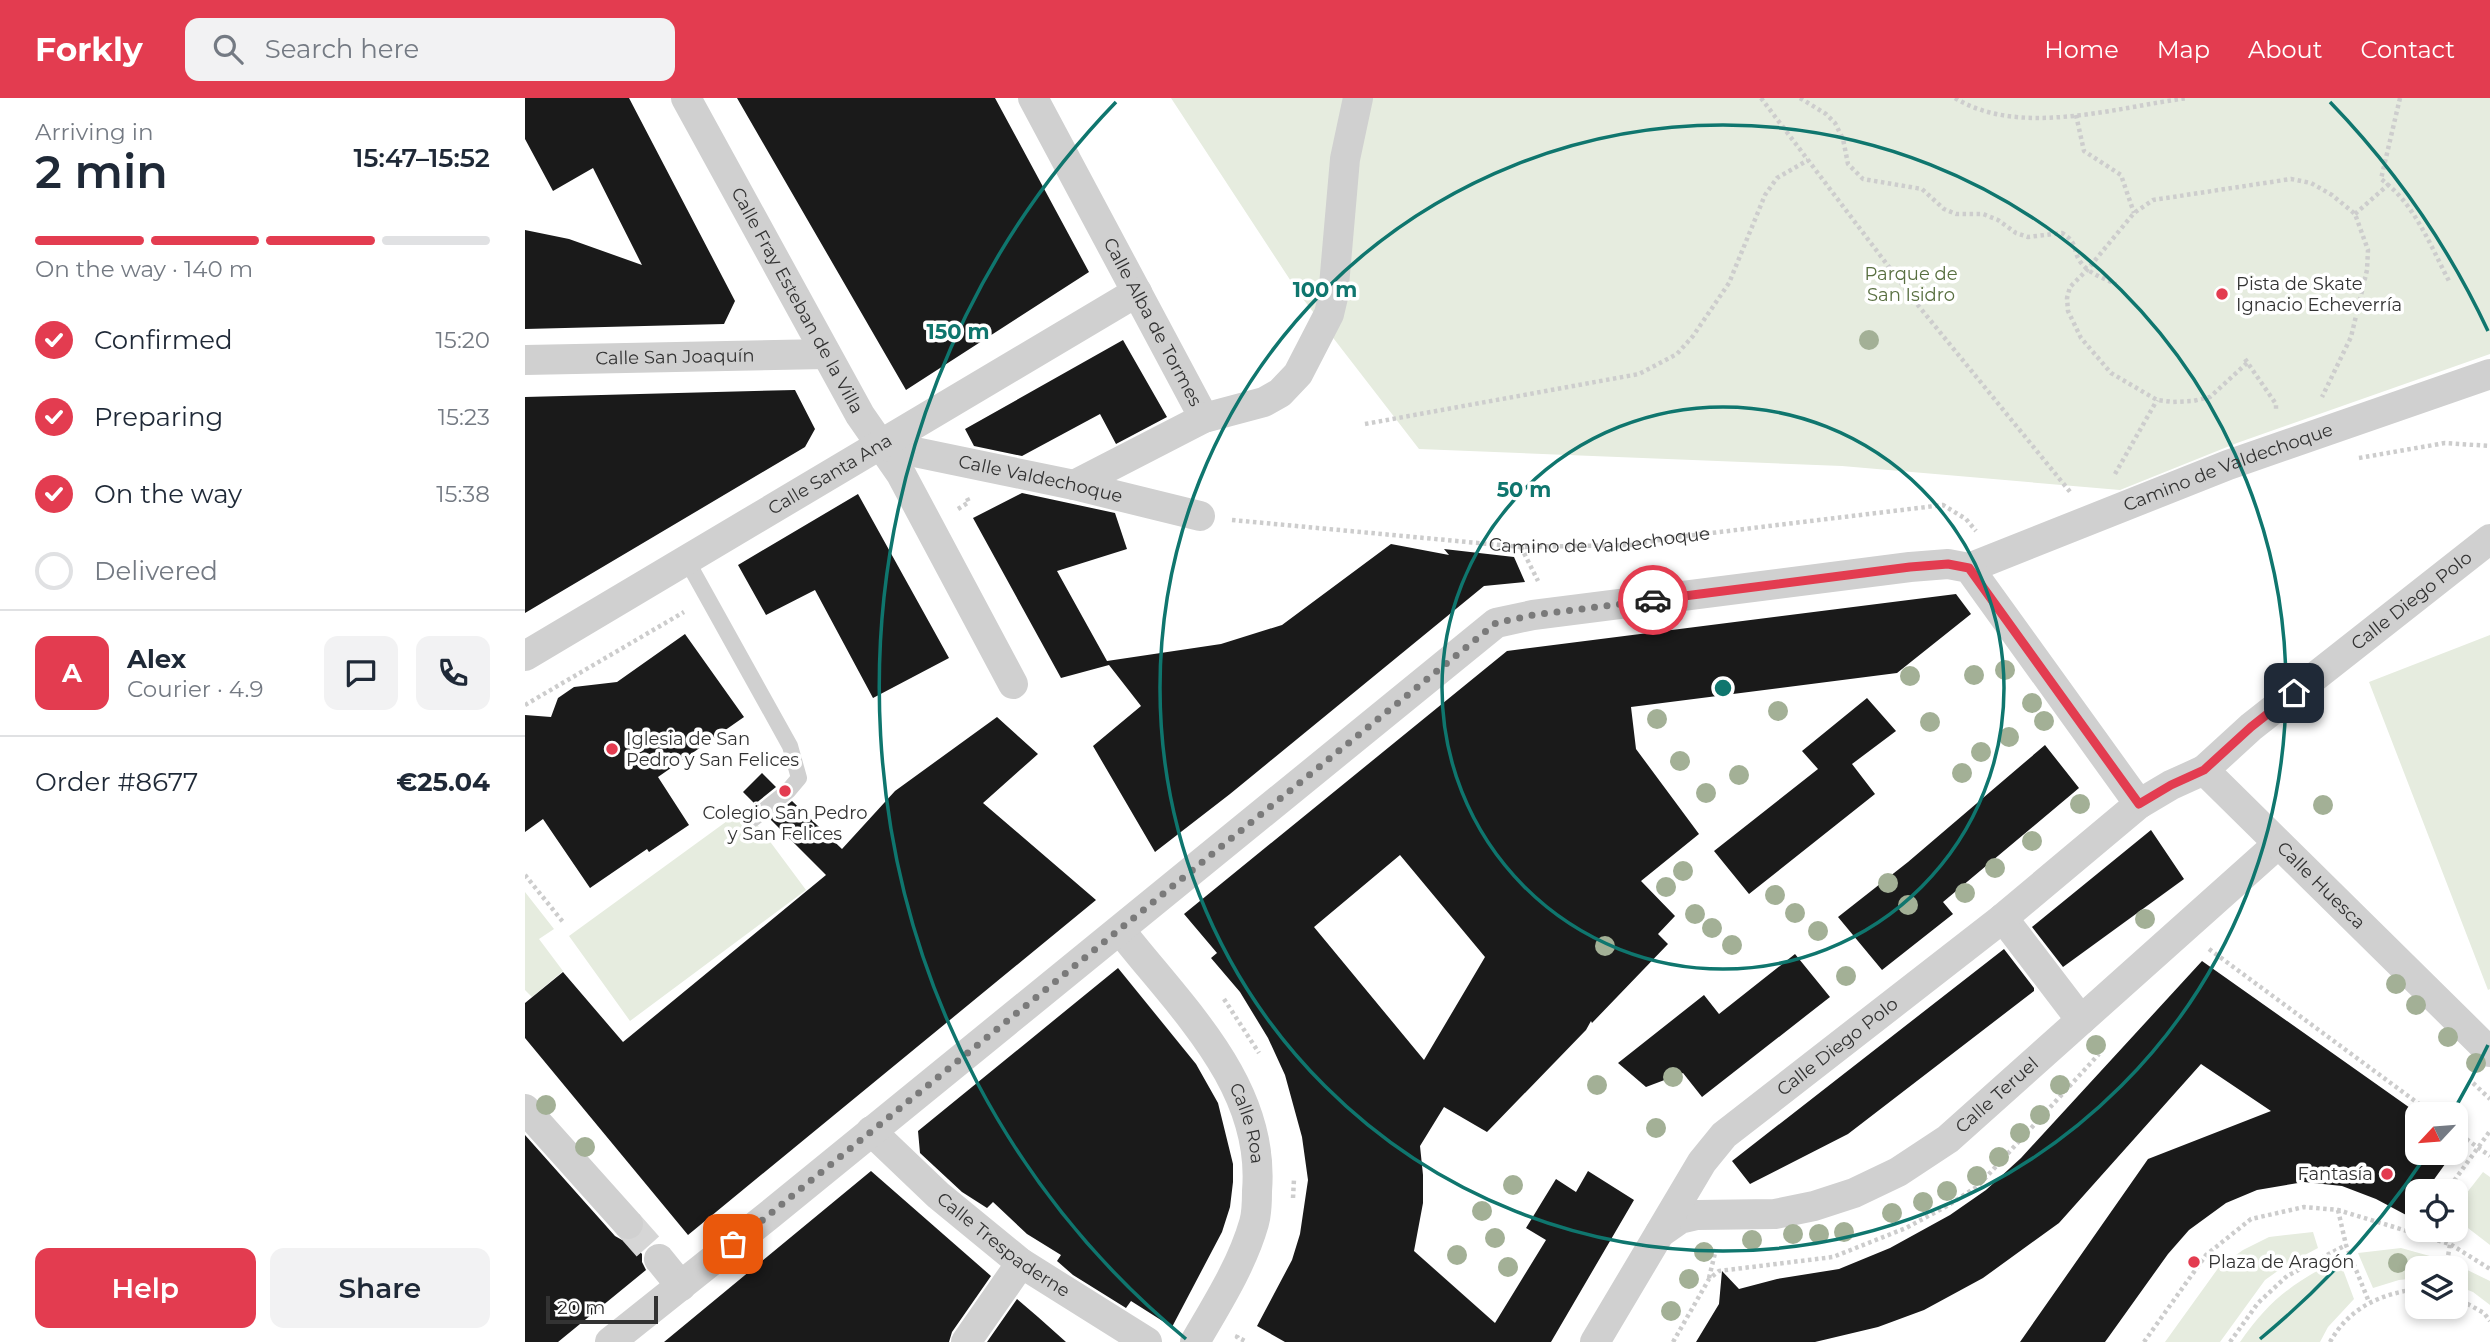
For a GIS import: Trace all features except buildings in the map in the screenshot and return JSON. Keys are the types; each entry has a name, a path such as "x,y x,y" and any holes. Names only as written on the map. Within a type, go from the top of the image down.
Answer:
{"street":[{"name":"Calle Fray Esteban de la Villa","path":"687,98 860,415 901,474 1013,684"},
{"name":"Calle Alba de Tormes","path":"1033,98 1204,418 1074,485"},
{"path":"1204,418 1251,407 1280,393 1299,374 1329,314 1333,297 1345,159 1358,98"},
{"name":"Calle Santa Ana","path":"525,656 1137,292"},
{"name":"Calle San Joaquín","path":"525,360 826,355"},
{"name":"Camino de Valdechoque","path":"1969,568 2277,448 2490,374"},
{"name":"Calle Valdechoque","path":"881,445 1074,485 1199,516"},
{"name":"Calle Diego Polo","path":"2204,770 2251,727 2490,539"},
{"path":"610,1342 1496,623 1533,615 1910,567 1948,564 1969,568 2139,804 2204,770"},
{"name":"Calle Huesca","path":"2204,770 2490,1052"},
{"name":"Calle Diego Polo","path":"1595,1342 1702,1162 1724,1135 2003,918 2139,804"},
{"name":"Calle Teruel","path":"1660,1233 1680,1219 1697,1214 1775,1214 1814,1206 1854,1193 1898,1172 1948,1139 2278,844"},
{"path":"2003,918 2081,1020"},
{"name":"Calle Roa","path":"1120,929 1211,1044 1229,1072 1249,1114 1257,1155 1259,1169 1255,1221 1229,1284 1195,1342"},
{"path":"525,1109 628,1224"},
{"name":"Calle Trespaderne","path":"871,1132 938,1195 1021,1263 1147,1342"},
{"path":"659,1259 681,1286"},
{"path":"965,1342 1021,1263"}],"lane":[{"path":"687,559 790,746 799,778 789,791 753,819"}],"path":[{"path":"1761,98 1917,304 2071,494"},
{"path":"1800,98 1835,123 1843,139 1848,164 1863,180 1922,189 1944,209 1956,214 1983,214 2028,237 2062,233 2072,239 2078,258 2087,270 2116,284"},
{"path":"1955,98 1993,113 2020,118 2076,115 2188,98"},
{"path":"2400,98 2381,179 2397,191 2413,212 2449,281"},
{"path":"2076,115 2084,151 2121,175 2134,213"},
{"path":"1365,424 1639,374 1677,354 1729,283 1765,195 1777,178 1808,160"},
{"path":"2277,448 2276,404 2246,361 2210,397 2193,401 2157,400 2111,373 2081,338 2068,311 2070,287 2134,213 2153,200 2291,179 2311,183 2332,195 2354,215 2368,250 2367,270 2351,337 2318,406"},
{"path":"2354,215 2389,184"},
{"path":"2111,481 2157,400"},
{"name":"Camino de Valdechoque","path":"1199,516 1521,547 1631,545 1943,505 1965,519 1978,534"},
{"path":"1521,547 1537,580"},
{"path":"525,705 675,618"},
{"path":"525,875 563,922"},
{"path":"2201,949 2208,948 2416,1102"},
{"path":"1216,989 1234,1011 1261,1056"},
{"path":"1673,1342 1709,1279 1719,1271 1833,1256 1906,1228 1978,1186 2102,1051"},
{"path":"2455,1179 2490,1132"},
{"path":"2468,1140 2490,1156"},
{"path":"1293,1176 1293,1201"},
{"path":"2144,1342 2206,1255 2251,1219 2304,1207 2338,1210 2405,1228"},
{"path":"2338,1210 2346,1245 2369,1302"},
{"path":"2445,1242 2490,1269"},
{"path":"2448,1256 2450,1244"},
{"path":"2230,1342 2258,1303 2287,1276 2346,1245"},
{"path":"2330,1342 2348,1318 2369,1302 2392,1292 2405,1290"},
{"path":"2468,1304 2484,1313 2490,1321"},
{"path":"1244,1325 1237,1337 1247,1342"}],"green space":[{"name":"Parque de San Isidro","path":"1171,98 2490,98 2490,354 2237,443 2120,490 1842,466 1419,449 1300,295"},
{"path":"2490,635 2490,989 2488,990 2369,682"},
{"path":"745,808 806,890 630,1021 569,936"},
{"path":"525,892 554,929 539,939 563,971 532,997 525,990"},
{"path":"2483,1172 2490,1177 2490,1245 2468,1228 2468,1191"},
{"path":"2313,1232 2318,1248 2265,1280 2220,1342 2165,1342 2219,1267 2243,1250 2269,1237"},
{"path":"2401,1248 2430,1256 2405,1256 2405,1279 2373,1288 2358,1253"},
{"path":"2339,1259 2354,1299 2328,1327 2320,1342 2240,1342 2283,1293"},
{"path":"2468,1270 2490,1281 2490,1305 2468,1290"}],"tunnel":[{"path":"628,1224 659,1259"}],"way so far":[{"path":"733,1244 1496,623 1533,615 1653,600"}],"place":[{"name":"Pista de Skate Ignacio Echeverría","path":"2222,294"},
{"name":"Iglesia de San Pedro y San Felices","path":"612,749"},
{"name":"Colegio San Pedro y San Felices","path":"785,791"},
{"name":"Fantasía","path":"2387,1174"},
{"name":"Plaza de Aragón","path":"2194,1262"}],"route":[{"path":"1653,600 1910,567 1948,564 1969,568 2139,804 2204,770 2251,727 2294,693"}]}
